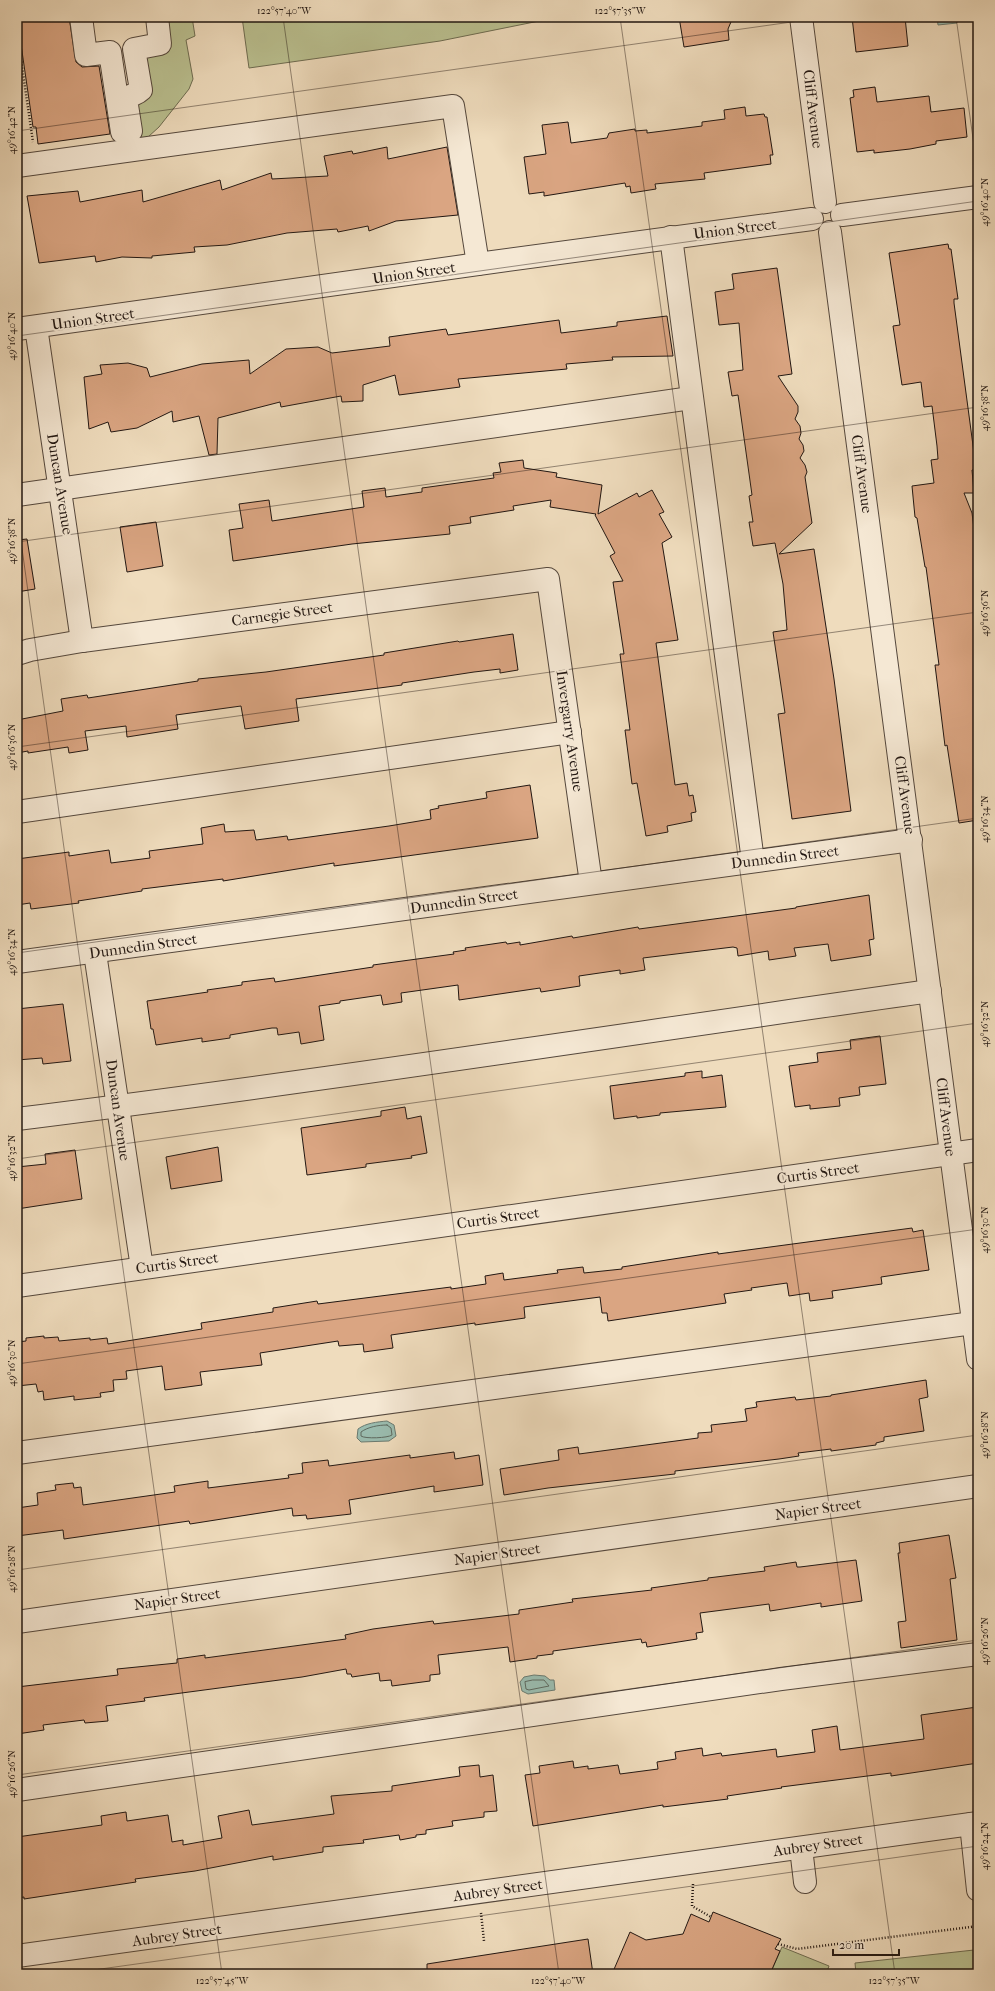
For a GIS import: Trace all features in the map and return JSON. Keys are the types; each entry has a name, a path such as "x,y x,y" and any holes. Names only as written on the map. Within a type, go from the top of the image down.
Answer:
{"street":[{"path":"81,17 86,55 110,52 122,132 131,131 126,99 130,96 136,95 141,90 134,49 160,44 157,17"},
{"name":"Cliff Avenue","path":"801,17 825,202"},
{"path":"17,166 453,106 478,264"},
{"path":"836,223 840,211 834,204 825,202 816,206 812,214 812,219 816,228 821,230 836,223 978,197"},
{"name":"Union Street","path":"26,328 671,237 812,219"},
{"name":"Cliff Avenue","path":"836,223 950,1154 976,1342"},
{"path":"671,237 753,861"},
{"name":"Duncan Avenue","path":"26,328 61,489 82,641"},
{"path":"17,495 691,398"},
{"name":"Carnegie Street","path":"17,654 30,650 82,641 548,579"},
{"name":"Invergarry Avenue","path":"548,579 591,884"},
{"path":"17,812 570,732"},
{"name":"Dunnedin Street","path":"17,962 95,953 911,840"},
{"name":"Duncan Avenue","path":"95,953 142,1268"},
{"path":"17,1119 930,991"},
{"name":"Curtis Street","path":"17,1286 978,1150"},
{"path":"17,1453 976,1342"},
{"name":"Napier Street","path":"17,1622 978,1486"},
{"path":"17,1790 641,1699 978,1654"},
{"path":"974,1823 978,1890"},
{"name":"Aubrey Street","path":"17,1956 974,1823"},
{"path":"801,1848 805,1882"}],"path":[{"path":"17,32 34,149"},
{"path":"694,1863 692,1906 711,1917"},
{"path":"479,1893 484,1941"},
{"path":"778,1944 797,1949 978,1926"}],"green space":[{"path":"157,17 192,17 195,36 186,40 193,79 189,89 159,127 148,137 133,142 134,49 160,44"},
{"path":"242,17 559,17 440,41 249,68"},
{"path":"782,1947 829,1966 826,1974 770,1974"},
{"path":"974,1950 977,1974 856,1974 855,1963"}],"water":[{"path":"937,17 956,17 957,23 938,25"},
{"path":"387,1421 394,1425 396,1436 389,1441 361,1442 357,1438 358,1429 364,1425"},
{"path":"534,1675 545,1676 550,1680 554,1680 555,1690 528,1694 522,1691 520,1682 524,1677"}],"building":[{"path":"17,17 69,17 76,62 82,67 99,66 110,134 38,144 36,127 33,127"},
{"path":"679,17 733,17 728,29 729,40 684,47"},
{"path":"852,17 905,17 908,46 856,52"},
{"path":"875,87 877,102 929,96 931,112 964,108 967,137 936,141 936,144 910,149 874,153 874,150 857,152 850,98 854,97 853,90"},
{"path":"745,107 746,116 764,114 765,117 767,117 773,155 770,155 771,164 704,173 705,179 655,184 656,189 631,193 630,186 626,187 625,183 544,196 544,192 529,194 524,157 546,154 542,125 568,122 571,143 607,138 609,133 635,129 635,131 647,130 647,133 702,126 702,122 725,119 724,110"},
{"path":"387,147 388,159 447,147 458,215 396,221 369,231 368,226 338,232 337,229 287,233 227,245 194,247 195,252 152,256 152,258 122,257 96,262 95,256 39,263 27,196 78,191 80,202 142,190 143,202 220,180 222,190 271,173 272,179 328,176 324,156 352,151 353,154"},
{"path":"948,244 949,249 951,249 958,299 954,299 954,303 974,453 978,452 978,469 972,470 974,493 964,493 972,513 976,545 978,545 978,820 959,823 947,745 945,746 935,665 939,665 926,567 917,518 915,517 912,486 934,483 931,460 938,459 937,446 932,406 924,407 921,382 902,385 893,326 900,325 889,253"},
{"path":"777,268 792,374 778,376 798,406 798,412 795,419 800,426 801,433 799,439 803,445 804,451 800,458 805,465 807,472 805,477 812,523 779,554 814,549 834,679 851,811 792,819 778,714 785,713 773,632 787,630 783,584 775,543 753,546 749,522 753,522 749,496 752,495 738,395 732,396 728,372 743,370 739,323 719,325 715,292 734,289 732,274"},
{"path":"667,316 673,356 612,357 613,360 566,364 567,369 458,379 460,387 399,395 395,375 363,385 363,401 342,402 341,396 281,407 280,402 218,418 217,454 209,455 199,416 173,422 172,411 137,428 111,432 108,422 89,429 84,377 102,374 100,365 128,363 147,368 150,377 202,364 249,360 250,374 286,349 318,347 332,353 390,346 389,337 446,329 448,335 559,320 561,333 617,326 617,322"},
{"path":"523,460 524,468 557,473 556,477 602,485 598,514 637,493 639,497 652,490 664,512 659,514 672,537 662,543 678,640 656,643 675,785 687,783 689,796 693,795 696,812 691,813 692,821 667,826 668,832 646,836 637,783 632,784 625,730 630,730 620,654 624,654 613,582 623,581 610,556 615,553 595,515 596,514 550,507 551,500 513,506 514,510 470,517 471,523 449,526 450,534 352,544 233,561 229,530 243,528 239,504 269,500 272,521 364,507 362,491 385,488 386,497 422,492 422,488 494,478 493,473 501,472 499,463"},
{"path":"156,522 163,566 127,572 120,527"},
{"path":"27,539 35,589 17,592 17,540"},
{"path":"513,634 518,670 500,673 500,669 474,672 402,683 402,685 296,699 299,721 245,729 241,706 176,715 178,729 127,737 126,726 85,731 88,750 69,753 68,747 28,753 28,751 17,753 17,720 63,711 61,699 87,695 88,698 198,681 198,679 266,672 384,655 384,653 458,641"},
{"path":"530,785 538,838 334,866 334,863 223,881 223,879 142,889 142,891 78,901 79,903 31,909 30,903 17,905 17,859 69,852 69,856 109,850 111,863 150,858 149,851 203,844 201,828 224,824 225,832 254,830 256,840 287,836 288,840 389,826 431,819 430,810 439,808 438,806 487,798 486,792"},
{"path":"869,895 874,939 869,940 871,955 831,961 828,944 794,948 796,956 769,960 768,951 738,956 737,948 733,947 643,958 645,970 620,974 620,970 579,976 580,986 541,992 540,988 459,1000 458,985 401,993 402,1002 383,1005 381,995 340,1001 340,1003 319,1006 324,1040 301,1044 299,1032 278,1035 277,1028 272,1028 230,1035 230,1038 202,1042 202,1038 156,1045 153,1029 151,1029 147,1001 208,992 207,990 242,985 242,982 274,978 275,982 373,967 373,965 454,954 453,952 466,950 465,948 506,942 507,944 520,942 520,945 638,927 639,929 796,908"},
{"path":"63,1004 71,1061 43,1064 42,1058 17,1060 17,1009"},
{"path":"880,1036 886,1084 859,1087 860,1095 839,1098 840,1106 810,1109 810,1105 795,1107 789,1066 818,1062 817,1053 851,1049 850,1040"},
{"path":"702,1071 702,1078 722,1075 726,1107 660,1113 660,1115 637,1118 637,1116 614,1119 610,1086 685,1076 685,1073"},
{"path":"405,1107 407,1119 421,1116 427,1153 411,1156 412,1158 366,1164 366,1167 307,1175 301,1128 381,1116 381,1111"},
{"path":"218,1147 222,1181 171,1189 166,1157"},
{"path":"75,1150 82,1199 17,1209 17,1167 46,1164 45,1154"},
{"path":"912,1228 913,1232 923,1230 929,1270 881,1277 882,1284 832,1291 833,1298 810,1301 809,1293 789,1296 787,1283 751,1288 752,1290 724,1294 726,1303 608,1321 607,1313 602,1313 600,1297 524,1307 525,1318 475,1325 475,1323 391,1335 393,1348 364,1352 363,1344 339,1346 338,1341 260,1353 262,1365 200,1372 202,1385 165,1390 162,1366 126,1371 127,1379 113,1380 114,1391 100,1393 101,1397 74,1400 74,1396 44,1400 43,1391 38,1392 36,1384 17,1386 17,1342 26,1341 26,1338 44,1336 44,1338 58,1337 59,1341 107,1338 108,1344 202,1329 201,1323 273,1312 273,1308 317,1301 318,1304 486,1284 485,1276 503,1273 504,1280 558,1273 557,1270 583,1267 584,1273 622,1269 622,1267 718,1252 718,1254"},
{"path":"926,1380 928,1397 919,1399 924,1431 884,1437 884,1441 876,1443 876,1445 831,1451 831,1449 798,1453 799,1456 675,1471 675,1474 548,1488 504,1495 500,1469 559,1460 558,1450 578,1447 579,1454 698,1438 698,1433 712,1432 711,1425 747,1421 745,1409 757,1407 756,1402 795,1397 796,1400 831,1396"},
{"path":"454,1452 455,1459 479,1455 483,1485 434,1492 434,1486 349,1500 351,1514 307,1519 306,1515 293,1516 292,1508 190,1524 189,1521 64,1539 63,1530 17,1536 17,1508 38,1505 37,1493 56,1490 55,1485 73,1483 74,1488 81,1487 83,1505 175,1492 174,1486 208,1481 208,1488 289,1478 288,1475 303,1473 302,1463 328,1460 329,1466 410,1455 410,1458"},
{"path":"949,1535 956,1578 950,1579 957,1640 901,1648 898,1622 906,1621 898,1553 900,1553 899,1543"},
{"path":"856,1560 862,1601 821,1607 821,1603 770,1611 769,1604 700,1613 703,1632 696,1633 697,1639 647,1647 646,1642 642,1643 641,1639 553,1651 553,1654 510,1662 508,1647 438,1655 440,1674 430,1675 430,1681 392,1686 391,1680 380,1681 379,1673 352,1677 351,1674 347,1674 346,1669 302,1677 144,1698 145,1701 106,1706 108,1721 85,1723 84,1720 43,1725 44,1730 17,1734 17,1687 118,1675 117,1669 177,1663 177,1659 205,1655 205,1658 346,1639 345,1635 373,1629 433,1621 434,1624 519,1614 519,1610 573,1602 572,1599 652,1590 651,1588 708,1580 708,1578 765,1571 764,1567 796,1562 797,1567 800,1567"},
{"path":"977,1707 978,1763 891,1776 891,1773 781,1787 782,1788 727,1796 728,1799 663,1807 663,1805 533,1826 525,1775 540,1773 539,1766 573,1761 574,1768 588,1766 588,1769 618,1765 620,1774 658,1769 657,1762 676,1759 675,1752 702,1748 703,1756 721,1753 722,1756 776,1749 777,1757 815,1752 812,1730 837,1726 840,1750 924,1739 921,1715"},
{"path":"479,1765 480,1777 493,1775 497,1811 484,1812 484,1817 452,1821 453,1826 426,1830 426,1834 416,1835 416,1837 400,1840 399,1835 363,1840 364,1843 323,1847 323,1852 273,1860 273,1856 195,1871 135,1879 136,1882 24,1899 24,1897 17,1898 17,1837 102,1825 101,1816 126,1812 127,1821 168,1815 172,1842 183,1840 183,1845 222,1838 218,1816 249,1810 252,1825 334,1814 331,1796 392,1791 392,1786 460,1776 459,1767"},
{"path":"713,1912 781,1939 775,1949 780,1951 770,1974 612,1974 630,1932 646,1940 683,1934 691,1914 709,1922"},
{"path":"588,1939 593,1974 427,1974 427,1964"}]}
